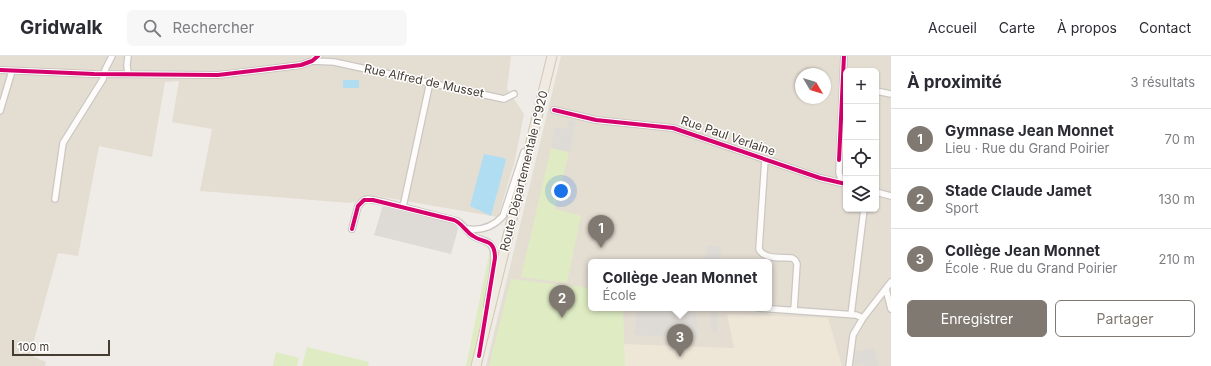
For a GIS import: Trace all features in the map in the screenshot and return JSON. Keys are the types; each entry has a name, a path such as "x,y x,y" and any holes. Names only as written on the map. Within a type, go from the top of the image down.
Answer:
{"main road":[{"name":"Route Départementale n°920","path":"476,366 552,56"}],"street":[{"path":"54,199 62,143 103,79 105,70 112,56"},
{"path":"128,56 128,74"},
{"path":"312,61 318,56"},
{"path":"332,56 334,62"},
{"path":"844,56 844,68"},
{"name":"Rue Alfred de Musset","path":"0,70 104,74 218,75 301,65 312,61 334,62 504,98 514,94"},
{"path":"0,111 12,71"},
{"path":"403,207 430,82"},
{"path":"879,92 891,94"},
{"path":"843,102 839,173 843,182"},
{"name":"Rue Paul Verlaine","path":"554,110 596,120 673,128 820,178 843,184"},
{"path":"467,229 480,230 486,228 498,222 503,216 527,144 535,125"},
{"path":"765,160 759,248 761,253 766,256 792,258 795,260 797,264 794,310"},
{"path":"879,193 891,196"},
{"path":"352,229 358,206 364,200 373,200 454,220 461,223 472,235 489,243 495,253 479,356"},
{"path":"851,315 864,212"},
{"path":"849,366 852,334 891,282"},
{"path":"886,288 891,309"},
{"path":"772,309 858,315 863,318"}],"shaded area":[{"path":"0,56 511,56 507,89 524,114 515,160 498,217 377,196 350,203 200,191 212,129 172,122 179,81 165,82 152,157 99,146 78,256 58,253 30,355 46,362 45,366 0,366"},
{"path":"561,56 891,56 891,366 486,366"},
{"path":"569,120 576,122 569,152 551,148 555,127 566,129"},
{"path":"384,202 457,221 456,224 458,229 451,254 374,235"},
{"path":"708,245 721,247 720,259 705,259"},
{"path":"637,311 696,311 697,338 635,335"},
{"path":"712,311 718,311 718,332 713,333 711,323"},
{"path":"727,314 828,318 842,366 625,366 623,344 734,348"},
{"path":"874,348 879,366 864,366 864,364 855,366 855,352"}],"green space":[{"path":"551,148 569,152 555,209 581,216 567,283 521,277"},
{"path":"490,250 492,258 489,288 470,366 466,366"},
{"path":"511,279 588,288 588,311 623,311 625,366 489,366"},
{"path":"307,347 369,362 368,366 302,366"},
{"path":"276,352 299,358 297,366 273,366"}],"water":[{"path":"343,80 359,80 359,88 343,88"},
{"path":"484,154 504,158 506,160 491,216 470,206"}],"cycle path":[{"path":"0,70 94,74 218,75 301,65 312,61 318,56"},
{"path":"839,160 844,56"},
{"path":"554,110 596,120 673,128 820,178 843,183"},
{"path":"352,229 358,206 364,200 373,200 454,220 460,223 473,236 491,244 495,252 495,258 479,356"}],"place":[{"name":"Gymnase Jean Monnet","path":"601,248"},
{"name":"Stade Claude Jamet","path":"562,318"},
{"name":"Collège Jean Monnet","path":"680,357"}]}
